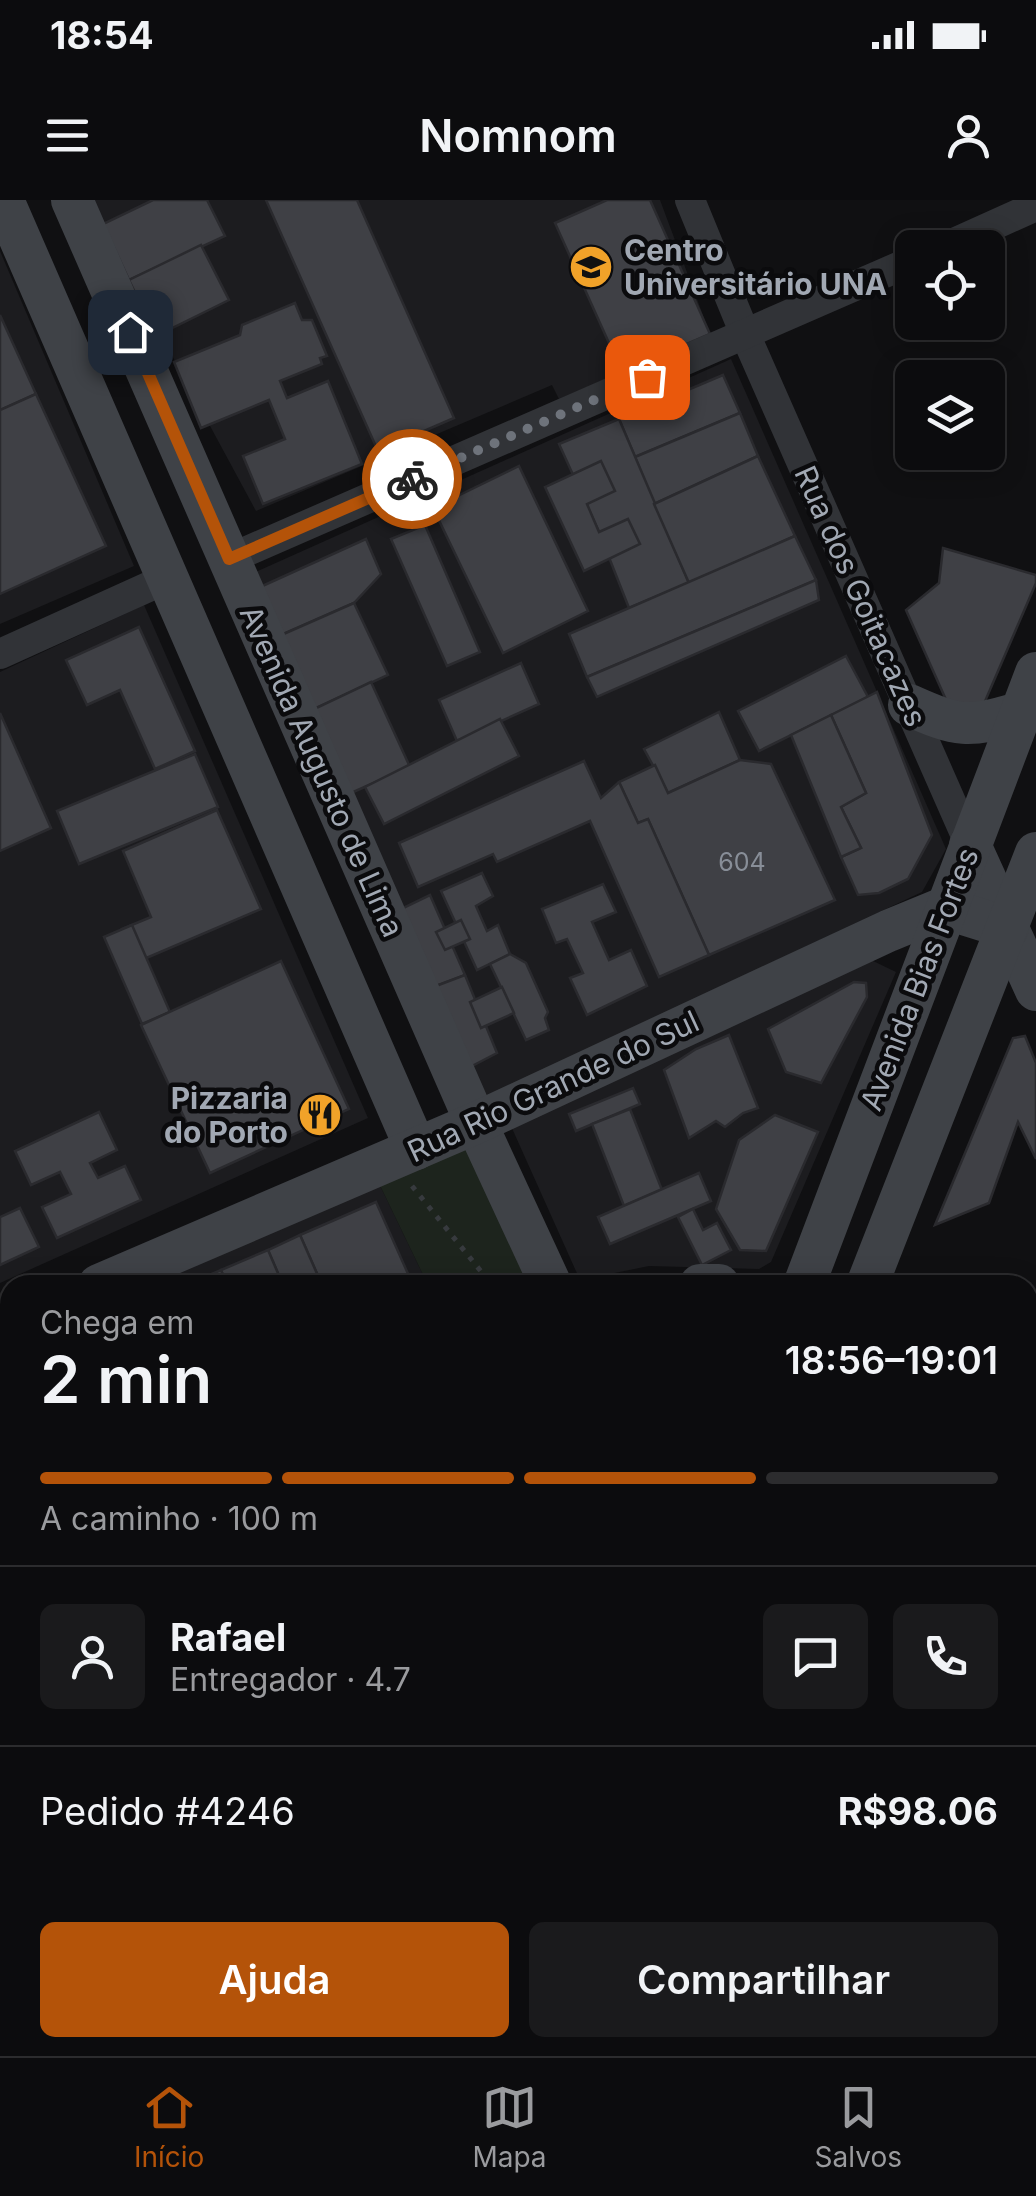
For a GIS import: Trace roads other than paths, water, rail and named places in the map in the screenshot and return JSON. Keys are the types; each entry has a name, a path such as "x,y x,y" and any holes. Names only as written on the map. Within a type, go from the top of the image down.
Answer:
{"main road":[{"name":"Avenida Augusto de Lima","path":"3,200 168,578 404,1155"},
{"name":"Avenida Augusto de Lima","path":"72,200 476,1123 546,1275"},
{"name":"Avenida Bias Fortes","path":"808,1275 1036,673"},
{"path":"909,705 944,720 980,725 1020,713"},
{"name":"Rua dos Goitacazes","path":"970,845 1036,990"},
{"name":"Avenida Bias Fortes","path":"871,1275 1036,853"},
{"path":"944,908 1008,928"},
{"name":"Rua Rio Grande do Sul","path":"122,1275 476,1123 944,908"}],"street":[{"name":"Rua dos Goitacazes","path":"690,200 970,845"},
{"path":"983,230 1036,206"},
{"path":"229,559 895,268"},
{"path":"0,654 168,578"}],"place":[{"name":"Centro Universitário UNA","path":"591,267"},
{"name":"Pizzaria do Porto","path":"320,1115"}]}
